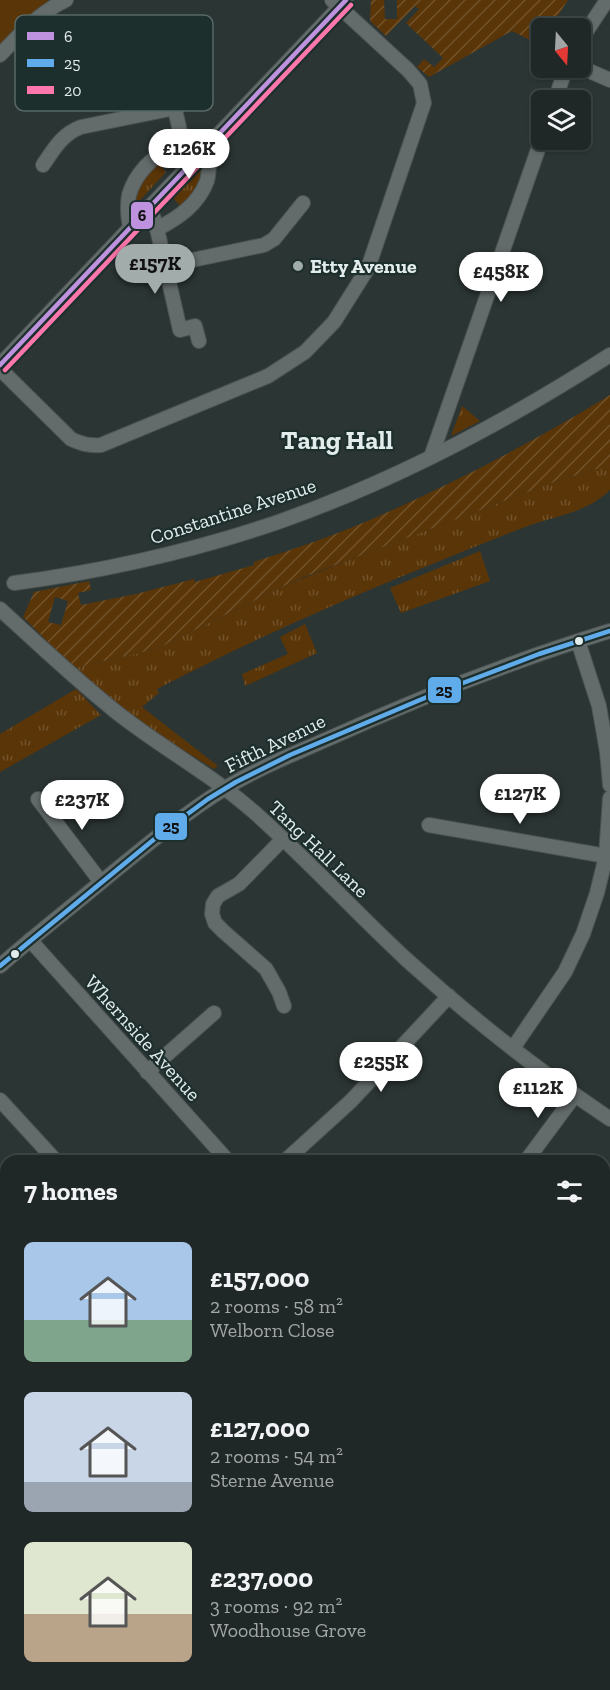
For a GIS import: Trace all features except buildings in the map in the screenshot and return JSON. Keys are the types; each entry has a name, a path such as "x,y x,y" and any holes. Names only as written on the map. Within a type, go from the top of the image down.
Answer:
{"street":[{"path":"44,15 66,0"},
{"path":"591,24 607,0"},
{"path":"0,364 340,2 420,84 424,103 368,268 334,322 305,352 268,376 101,445 91,446 71,439 0,369"},
{"path":"0,56 15,40"},
{"path":"591,72 610,80"},
{"path":"43,165 62,138 71,131 160,111"},
{"path":"176,111 183,145"},
{"path":"130,228 128,211 130,194 140,174 155,156 183,145 210,143"},
{"path":"157,230 181,216 198,197 207,180 210,143"},
{"path":"431,457 538,150"},
{"path":"164,266 264,245 274,239 303,203"},
{"path":"150,206 180,330 195,326 199,341"},
{"name":"Constantine Avenue","path":"14,584 137,561 279,522 431,457 520,411 610,356"},
{"name":"Tang Hall Lane","path":"0,609 115,711 225,788 283,839 408,961 449,996 513,1048 610,1119"},
{"name":"Fifth Avenue","path":"0,966 162,832 225,788 385,713 484,674 610,631"},
{"path":"578,641 599,706 610,785"},
{"path":"513,1048 570,963 583,934 597,893 606,856 610,798"},
{"path":"38,799 101,882"},
{"path":"429,825 606,856"},
{"path":"283,839 239,884 218,896 213,904 212,914 215,923 266,969 284,990 284,1006"},
{"name":"Whernside Avenue","path":"30,940 223,1155"},
{"path":"292,1155 351,1101 449,996"},
{"path":"147,1072 214,1013"},
{"path":"530,1155 575,1095"},
{"path":"0,1100 50,1155"}],"green space":[{"path":"0,0 66,0 48,15 15,15 15,42 0,55"},
{"path":"371,0 384,0 385,19 397,19 397,0 568,0 556,18 531,18 531,40 512,31 429,77 417,67 424,59 434,67 443,58 406,23 419,9 415,6 386,36 370,21"},
{"path":"158,162 166,172 133,208 141,182"},
{"path":"205,166 199,187 182,208 173,198"},
{"path":"610,395 610,465 554,482 304,577 156,649 74,668 23,617 34,592 89,581 91,590 78,593 81,605 194,579 195,582 254,565 254,562 370,520 432,492 522,446","holes":["55,597 68,601 61,625 48,622"]},
{"path":"462,406 480,421 451,436"},
{"path":"610,465 610,490 581,509 539,522 374,588 264,636 157,689 159,693 142,707 218,766 214,769 167,740 74,668 156,649 286,585 554,482"},
{"path":"480,551 490,581 401,613 390,588"},
{"path":"305,624 317,653 245,686 242,674 288,654 280,637"},
{"path":"76,689 101,715 0,772 0,734"}],"transit line":[{"name":"6","path":"0,365 346,0"},
{"name":"20","path":"5,370 351,5"},
{"name":"25","path":"0,966 163,832 236,782 290,755 434,694 539,654 610,631"}],"place":[{"name":"Etty Avenue","path":"298,266"}],"district":[{"name":"Tang Hall","path":"337,440"}]}
